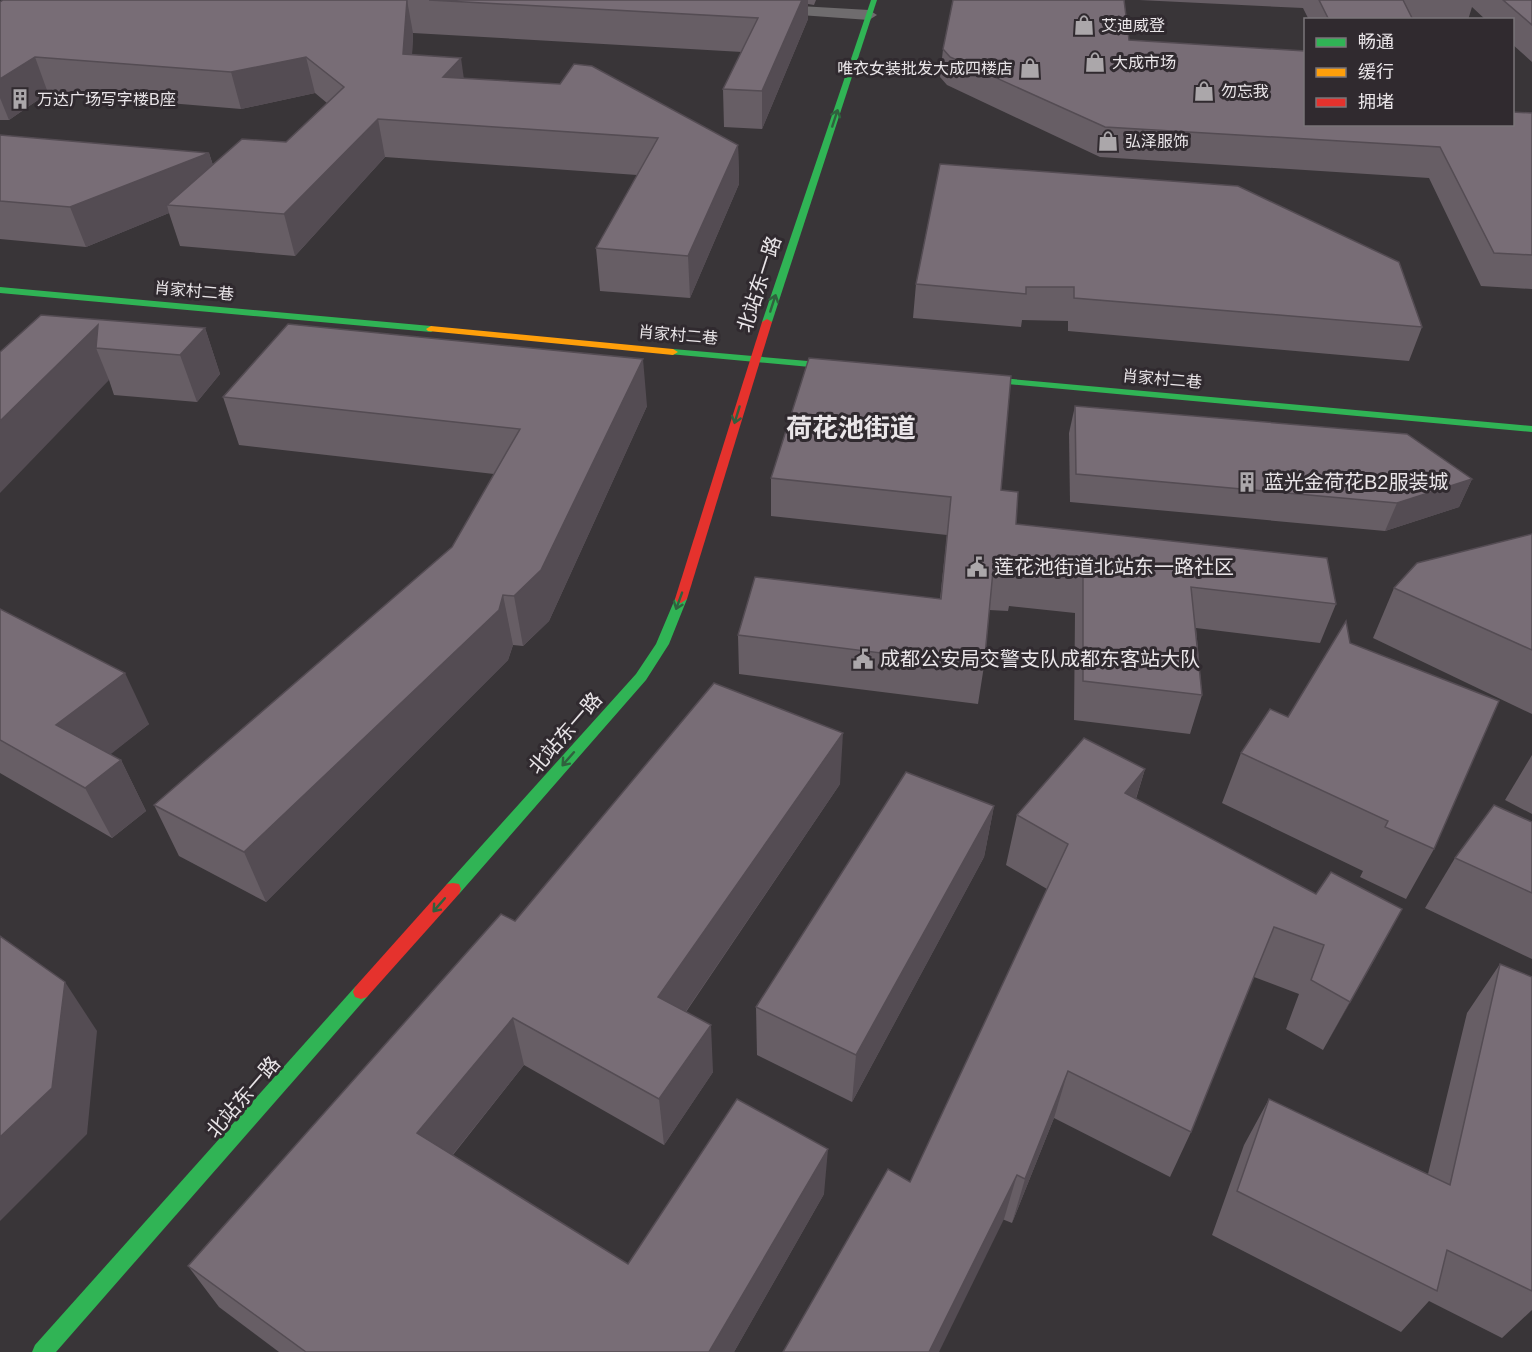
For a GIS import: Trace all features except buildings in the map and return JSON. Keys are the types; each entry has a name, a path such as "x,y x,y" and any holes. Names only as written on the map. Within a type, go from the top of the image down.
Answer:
{"street":[{"path":"750,8 871,8"},
{"name":"北站东一路","path":"42,1352 641,677 662,645 681,598 755,359 871,8"},
{"name":"肖家村二巷","path":"0,290 873,369"},
{"name":"肖家村二巷","path":"955,377 1532,429"}],"traffic: fast":[{"path":"767,322 874,0"},
{"path":"0,290 431,329"},
{"path":"673,352 853,368"},
{"path":"967,378 1532,429"},
{"path":"453,889 641,677 662,644 681,599"},
{"path":"42,1352 361,992"}],"traffic: slow":[{"path":"431,329 673,352"}],"traffic: jam":[{"path":"681,599 767,322"},
{"path":"361,992 453,889"}],"place":[{"name":"艾迪威登","path":"1084,25"},
{"name":"大成市场","path":"1095,62"},
{"name":"唯衣女装批发大成四楼店","path":"1030,68"},
{"name":"勿忘我","path":"1204,91"},
{"name":"万达广场写字楼B座","path":"20,99"},
{"name":"弘泽服饰","path":"1108,141"},
{"name":"蓝光金荷花B2服装城","path":"1247,482"},
{"name":"莲花池街道北站东一路社区","path":"977,567"},
{"name":"成都公安局交警支队成都东客站大队","path":"863,659"}],"district":[{"name":"荷花池街道","path":"851,428"}]}
